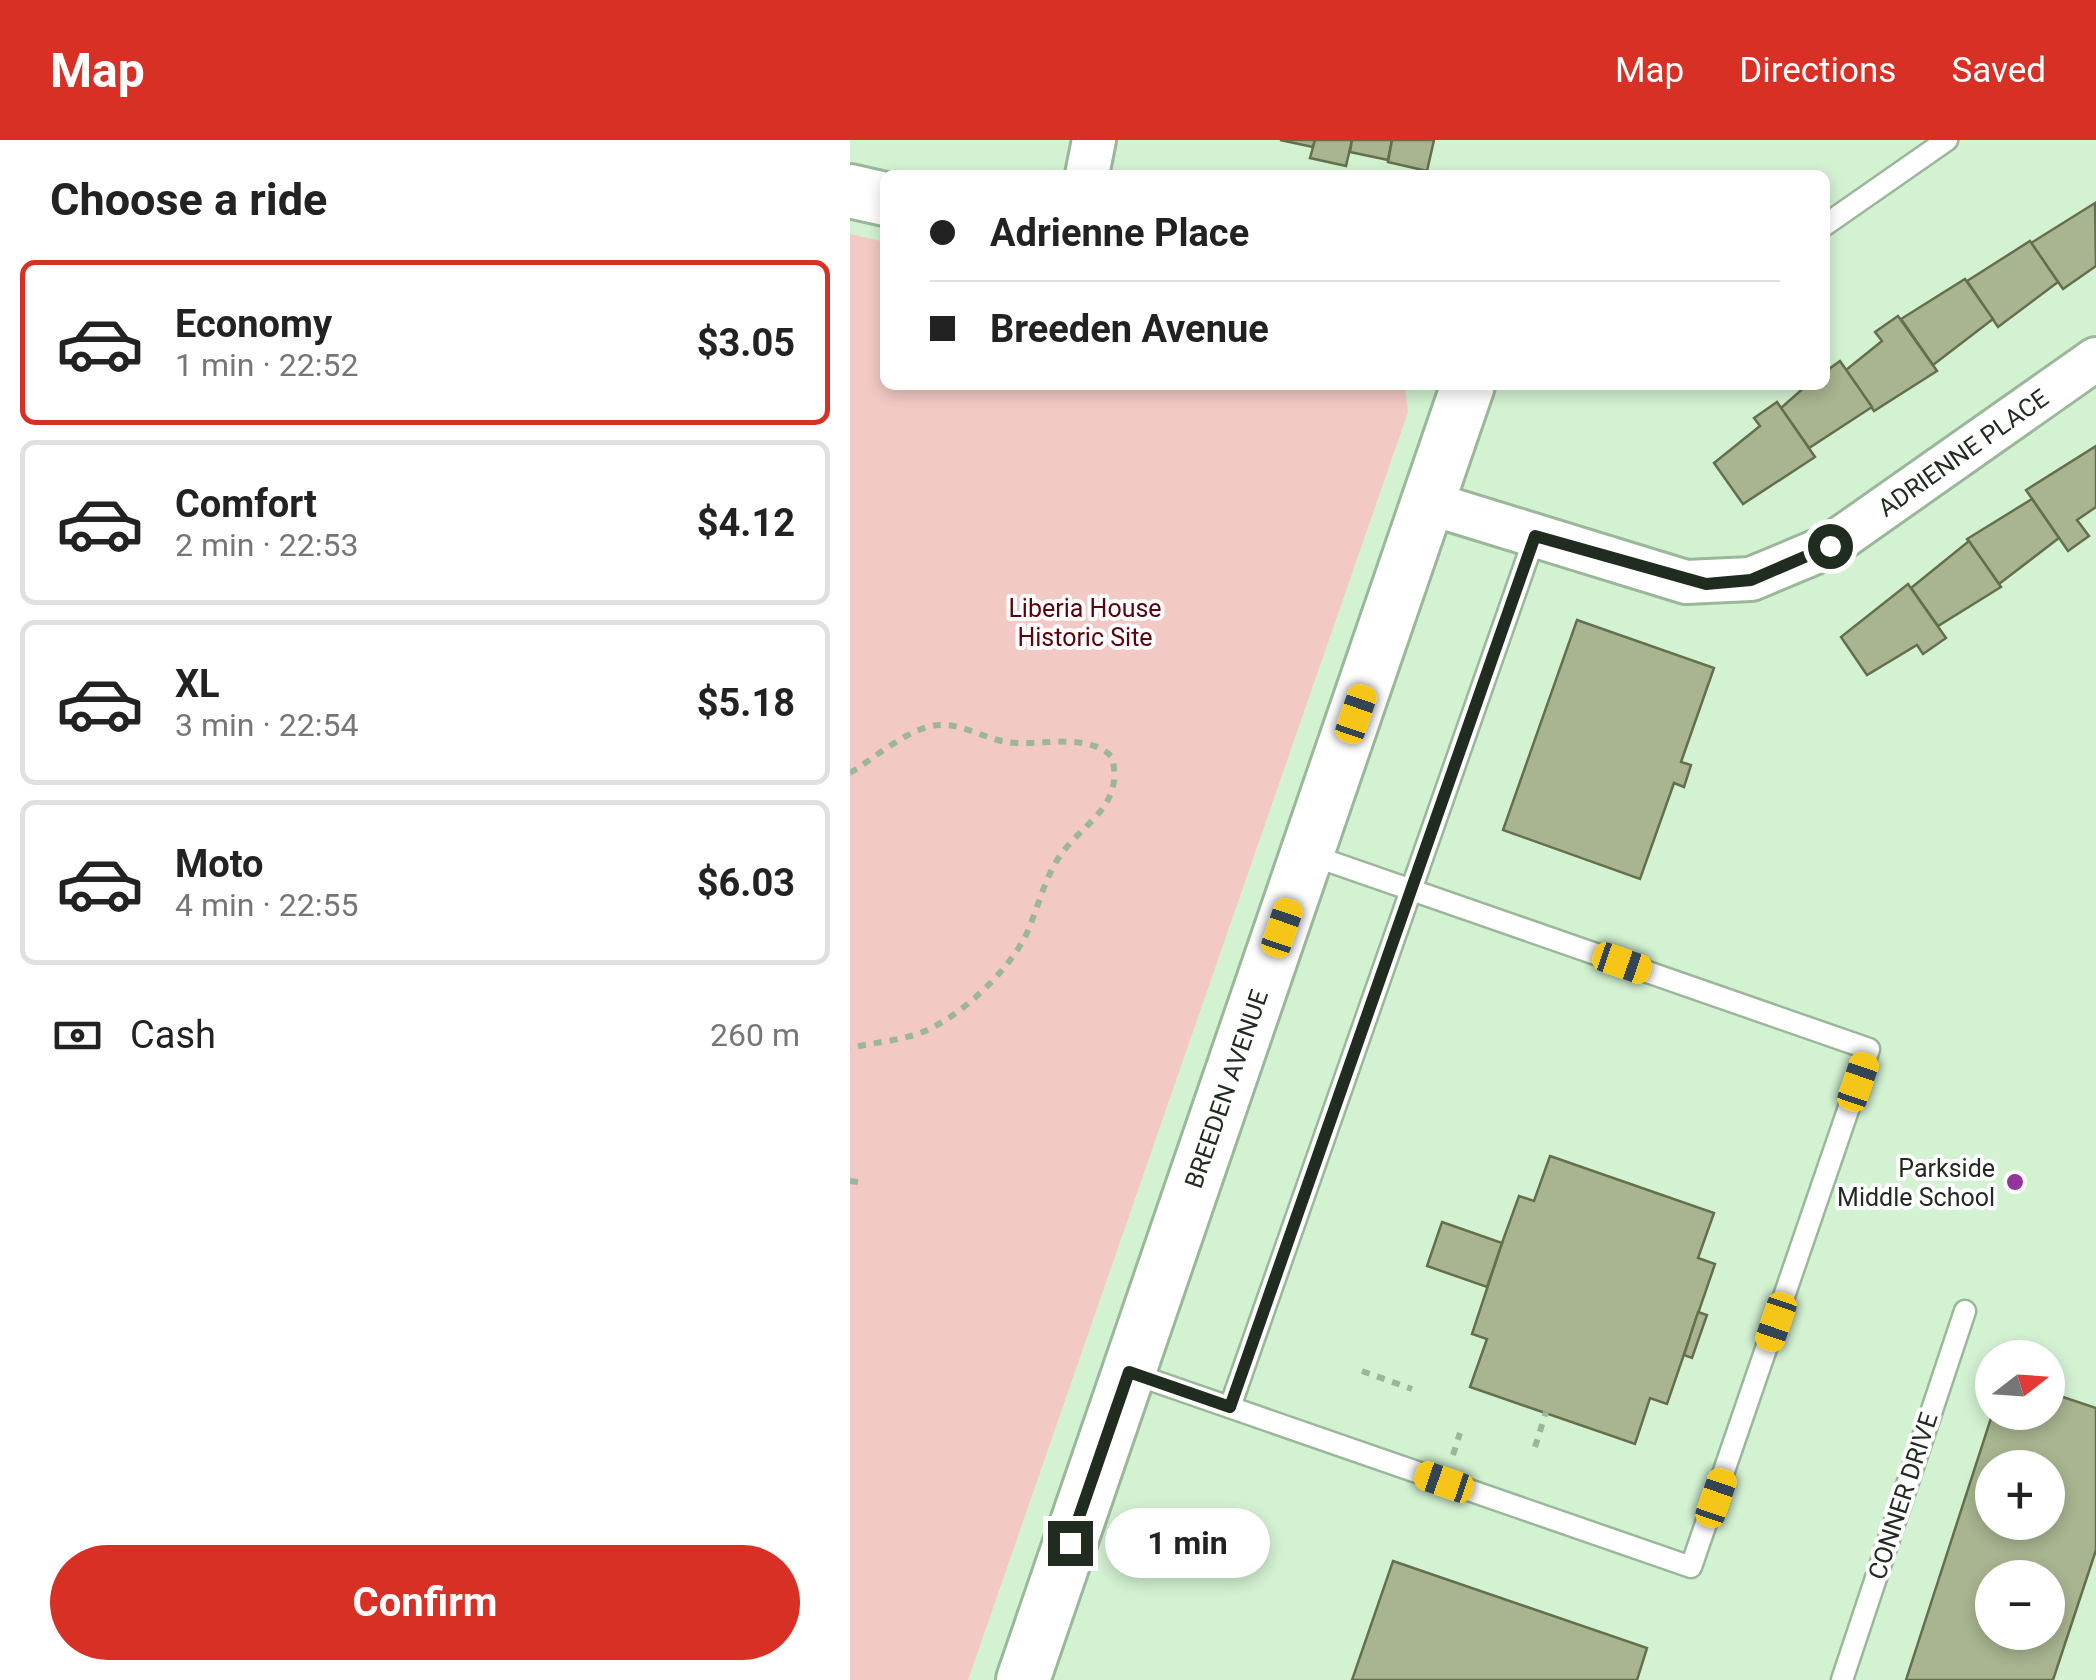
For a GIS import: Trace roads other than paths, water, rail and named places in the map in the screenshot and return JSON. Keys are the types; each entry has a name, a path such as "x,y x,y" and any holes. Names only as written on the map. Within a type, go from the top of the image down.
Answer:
{"street":[{"path":"1087,170 1094,140"},
{"path":"850,191 880,197"},
{"name":"ADRIENNE PLACE","path":"1429,503 1686,582 1751,580 1830,546 2096,359"},
{"name":"BREEDEN AVENUE","path":"1023,1680 1466,390"}],"lane":[{"path":"1830,222 1948,140"},
{"path":"1230,1407 1535,536"},
{"path":"1129,1372 1692,1567 1869,1049 1308,854"},
{"name":"CONNER DRIVE","path":"1842,1680 1965,1311"}],"place":[{"name":"Parkside Middle School","path":"2015,1182"}],"park label":[{"name":"Liberia House Historic Site","path":"1085,622"}]}
